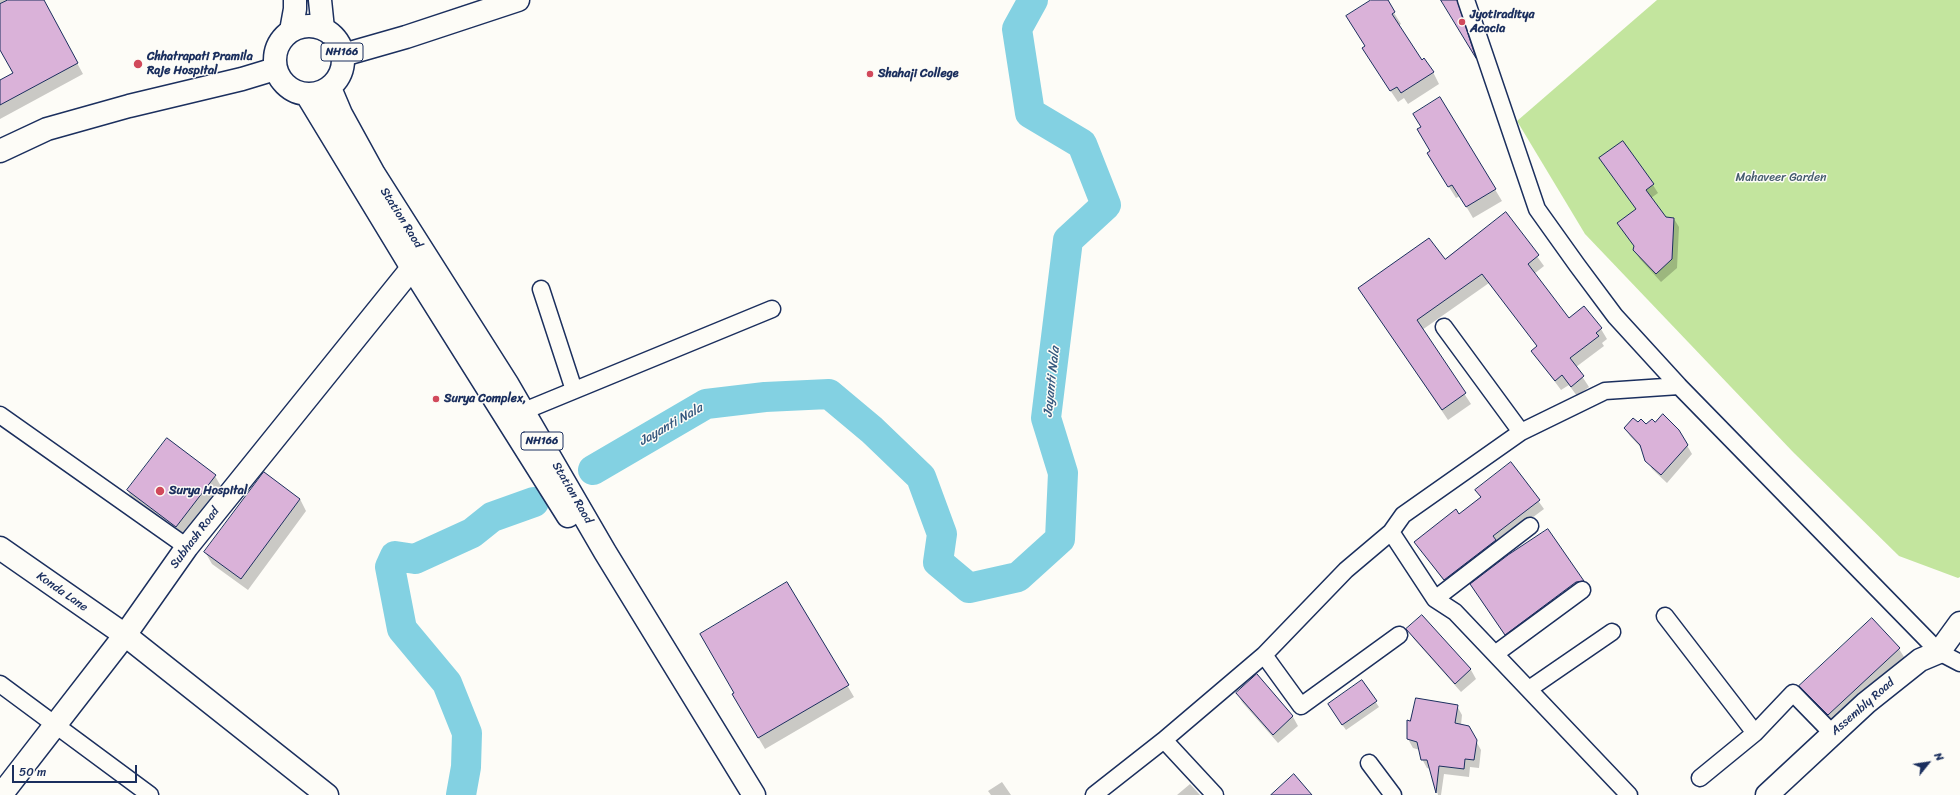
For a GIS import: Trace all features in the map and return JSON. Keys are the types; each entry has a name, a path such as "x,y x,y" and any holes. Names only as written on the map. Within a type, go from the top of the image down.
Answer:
{"main road":[{"path":"295,0 291,31 283,38 277,47 275,58 276,68 280,79 287,87 296,92 307,95 319,94 330,88"},
{"name":"NH166","path":"320,0 323,29"},
{"path":"343,55 406,37 518,0"},
{"name":"NH166","path":"291,31 301,27 312,26 323,29 333,36 340,45 343,55 342,68 338,79 330,88"},
{"path":"0,151 47,129 129,106 242,79 276,68"},
{"name":"Station Raod","path":"330,88 341,114 374,174 524,411 605,552 754,795"},
{"name":"NH166","path":"307,95 412,268 516,431 739,795"},
{"name":"Subhash Road","path":"1,795 125,635 186,547 412,268"},
{"name":"Konda Lane","path":"0,548 125,635 327,795"},
{"path":"1939,652 1960,623"},
{"name":"Assembly Road","path":"1767,795 1866,703 1920,660 1939,652"}],"street":[{"path":"1466,0 1538,209 1577,265 1615,316 1679,386 1939,652 1960,663"},
{"path":"541,289 574,390"},
{"path":"524,411 772,309"},
{"path":"1444,327 1521,432"},
{"path":"1100,793 1264,655 1346,570 1391,532 1403,515 1521,432 1605,392 1679,386"},
{"path":"0,415 186,547"},
{"path":"1436,599 1530,526"},
{"path":"1391,532 1436,599 1455,612 1629,795"},
{"path":"1495,654 1582,590"},
{"path":"1665,616 1755,733"},
{"path":"1529,689 1612,632"},
{"path":"1264,655 1301,706 1399,635"},
{"path":"0,684 150,795"},
{"path":"1700,778 1755,733 1793,694 1832,733"},
{"path":"1164,740 1215,795"},
{"path":"1369,762 1393,795"}],"green space":[{"name":"Mahaveer Garden","path":"1657,0 1960,0 1960,577 1958,578 1899,556 1793,452 1585,234 1517,121"}],"building":[{"path":"8,0 44,0 78,63 0,105 0,80 13,73 0,50 0,4"},
{"path":"1371,0 1388,0 1395,12 1392,14 1422,60 1424,58 1434,72 1401,93 1397,87 1390,91 1362,48 1365,46 1346,16"},
{"name":"Jyotiraditya Acacia","path":"1441,0 1457,0 1476,58"},
{"path":"1440,97 1496,189 1466,207 1452,185 1448,187 1427,153 1430,151 1417,129 1421,127 1413,114"},
{"path":"1623,141 1654,184 1646,190 1666,217 1674,218 1672,259 1656,274 1633,250 1634,246 1617,223 1636,209 1599,158"},
{"path":"1506,212 1539,255 1528,264 1569,318 1584,306 1602,328 1596,333 1599,336 1570,358 1584,376 1571,387 1562,375 1555,381 1531,351 1537,346 1482,274 1417,320 1466,393 1442,410 1358,288 1429,238 1445,259"},
{"path":"1663,414 1679,430 1688,445 1661,475 1645,461 1640,445 1624,428 1633,418 1638,422 1641,419 1646,424 1652,419 1655,422"},
{"path":"167,438 216,475 176,527 127,490"},
{"path":"1511,462 1540,500 1493,536 1496,540 1444,580 1414,542 1456,509 1459,514 1481,497 1475,490"},
{"path":"264,472 300,499 241,579 204,552"},
{"path":"1548,529 1584,581 1576,582 1505,635 1470,584 1508,555"},
{"path":"787,582 849,685 758,738 732,694 734,693 700,634"},
{"path":"1422,615 1471,669 1455,684 1406,629"},
{"path":"1872,618 1900,648 1828,715 1799,686"},
{"path":"1257,674 1293,716 1273,735 1236,693"},
{"path":"1362,680 1377,701 1342,725 1328,704"},
{"path":"1416,698 1458,705 1455,723 1469,726 1477,740 1474,760 1465,759 1464,769 1439,766 1436,793 1427,760 1421,760 1417,742 1407,739 1407,720 1410,721"},
{"path":"1294,774 1312,795 1271,795"}],"waterway":[{"name":"Jayanti Nala","path":"593,470 706,404 765,397 829,394 872,430 921,477 942,534 938,562 969,588 1018,577 1060,539 1063,473 1046,418 1068,240 1106,205 1082,144 1030,113 1017,29 1033,0"},
{"name":"Jayanti Nala","path":"461,795 466,767 467,733 447,683 402,629 390,567 395,556 415,559 472,533 492,517 534,502"}],"place":[{"name":"Jyotiraditya Acacia","path":"1462,22"},
{"name":"Chhatrapati Pramila Raje Hospital","path":"138,64"},
{"name":"Shahaji College","path":"870,74"},
{"name":"Surya Complex,","path":"436,399"},
{"name":"Surya Hospital","path":"160,491"}]}
